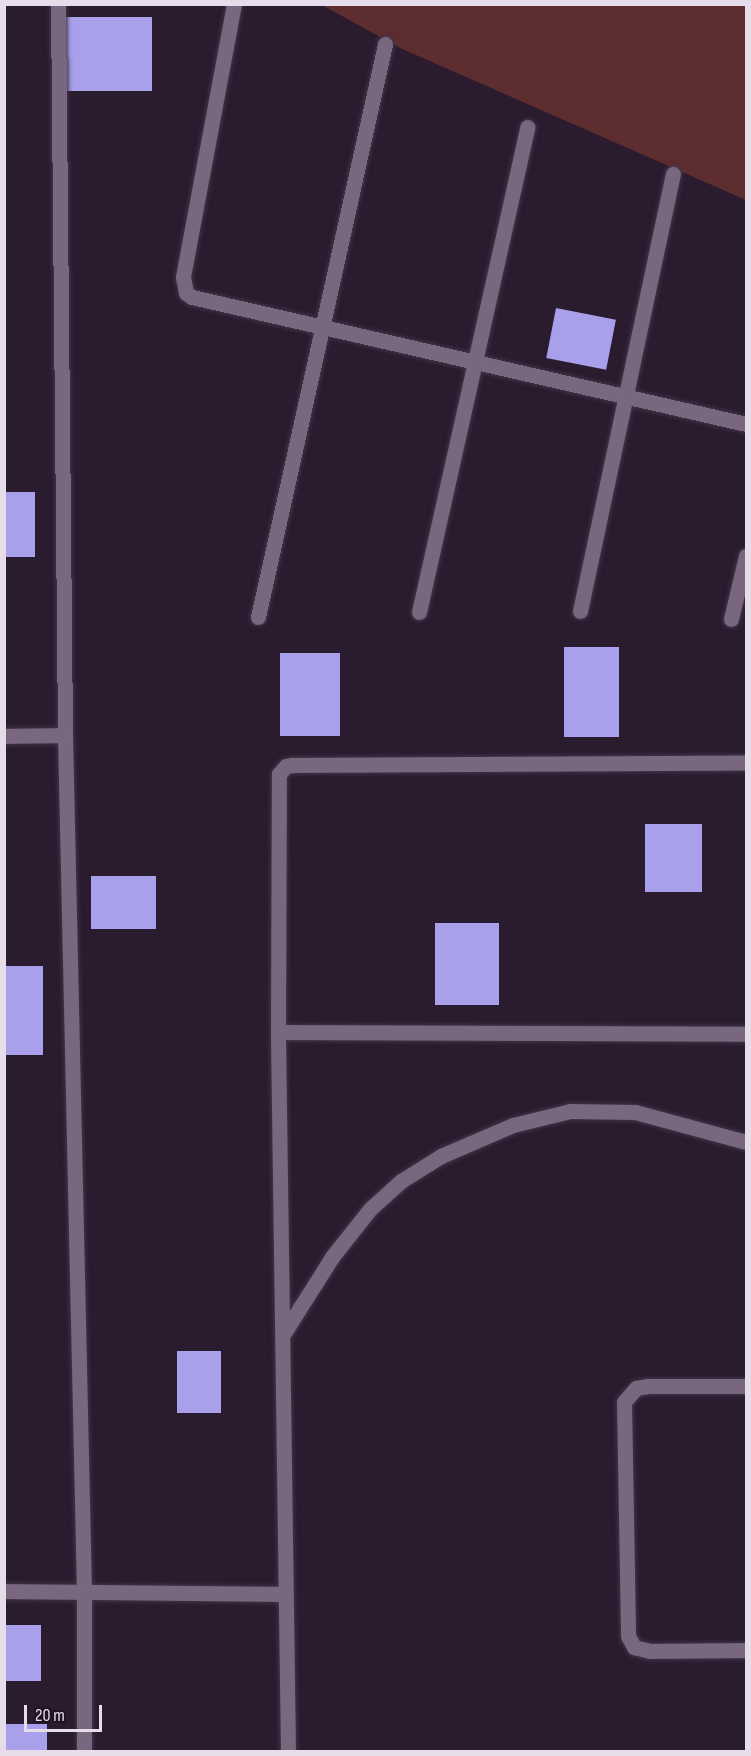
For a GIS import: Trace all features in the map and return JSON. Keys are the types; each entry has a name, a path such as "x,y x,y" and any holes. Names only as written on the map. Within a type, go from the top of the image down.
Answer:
{"street":[{"path":"58,4 65,735 84,1593 84,1752"},
{"path":"234,4 183,285 186,293 192,297 747,424"},
{"path":"258,616 385,44"},
{"path":"419,612 527,127"},
{"path":"580,611 673,174"},
{"path":"731,619 747,556"},
{"path":"4,736 65,735"},
{"path":"288,1752 284,1594 284,1333 278,1032 277,780 286,766 747,763"},
{"path":"278,1032 747,1034"},
{"path":"284,1333 332,1257 370,1209 400,1181 441,1156 513,1125 570,1111 635,1112 747,1142"},
{"path":"747,1386 648,1386 636,1388 624,1402 627,1636 634,1647 650,1651 747,1650"},
{"path":"4,1591 284,1594"}],"shaded area":[{"path":"322,5 746,5 746,200 400,48"}],"building":[{"path":"65,17 152,17 152,91 65,91"},
{"path":"556,308 616,320 606,370 546,358"},
{"path":"4,492 35,492 35,557 4,557"},
{"path":"564,647 619,647 619,737 564,737"},
{"path":"280,653 340,653 340,736 280,736"},
{"path":"645,824 702,824 702,892 645,892"},
{"path":"91,876 156,876 156,929 91,929"},
{"path":"435,923 499,923 499,1005 435,1005"},
{"path":"4,966 43,966 43,1055 4,1055"},
{"path":"177,1351 221,1351 221,1413 177,1413"},
{"path":"4,1625 41,1625 41,1681 4,1681"},
{"path":"4,1724 47,1724 47,1752 4,1752"}]}
